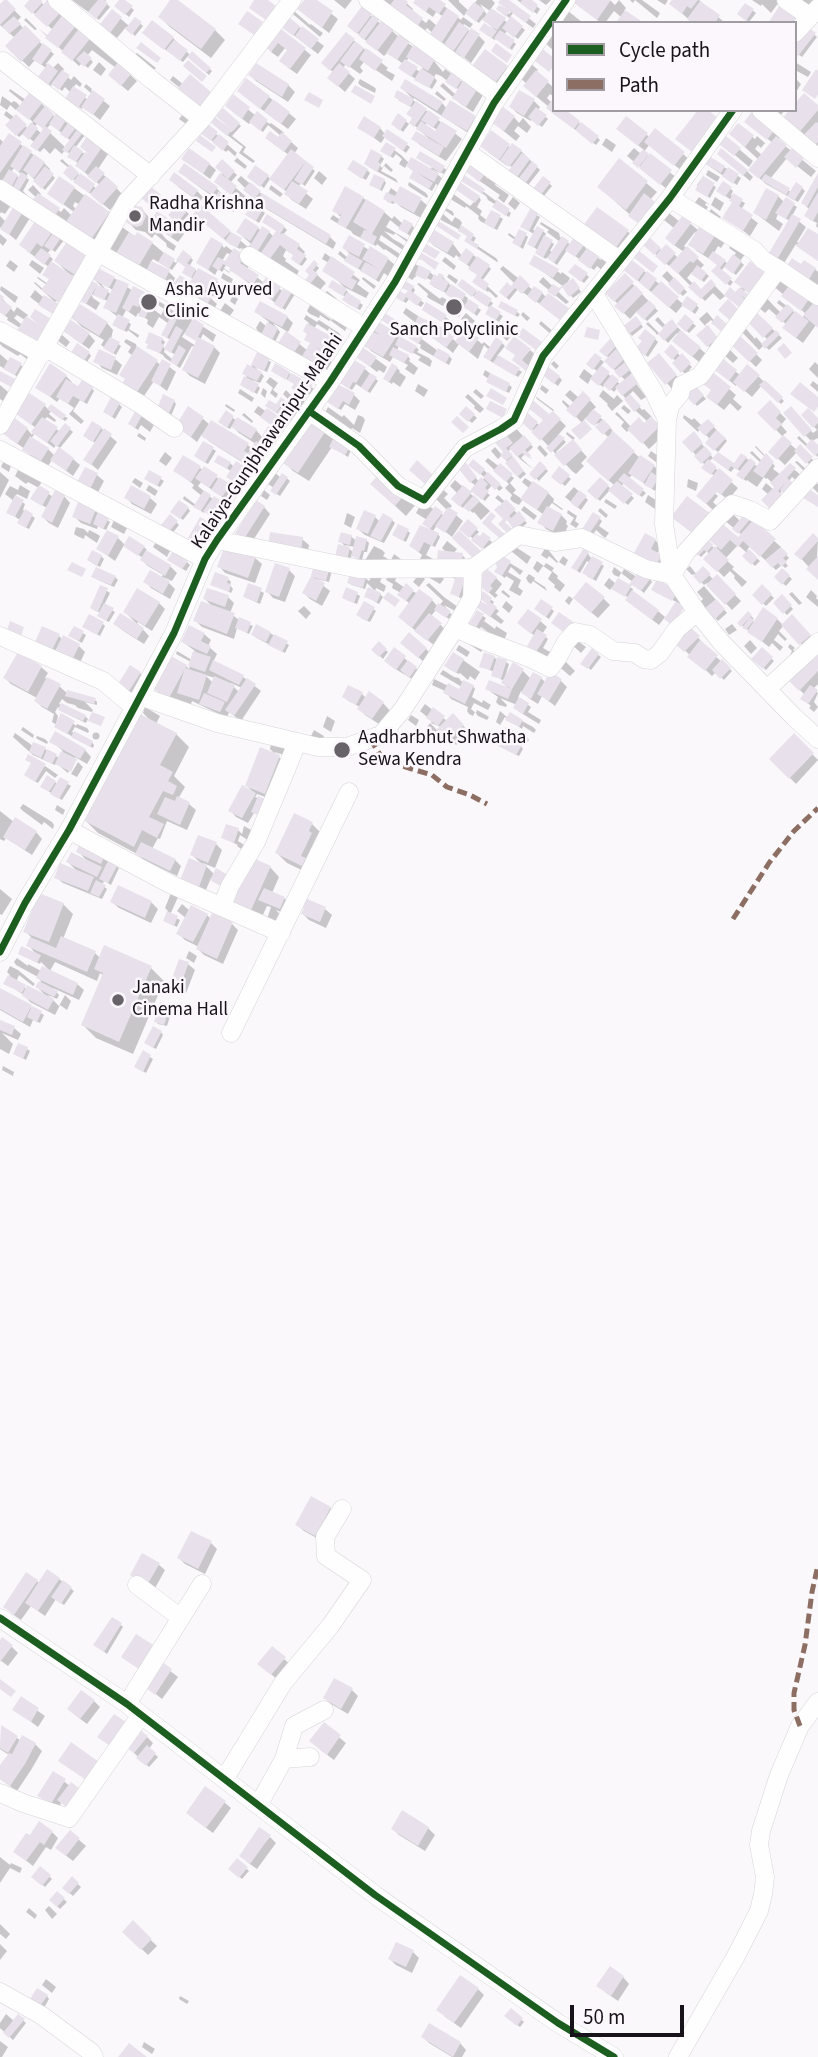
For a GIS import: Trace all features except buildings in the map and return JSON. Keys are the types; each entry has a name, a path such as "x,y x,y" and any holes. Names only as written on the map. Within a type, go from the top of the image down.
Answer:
{"street":[{"path":"57,0 202,119"},
{"path":"0,425 127,201 202,119 292,0"},
{"path":"368,0 499,96"},
{"name":"Kalaiya-Gunjbhawanipur-Malahi","path":"0,952 25,903 69,830 174,633 205,559 330,382 395,282 499,96 566,0"},
{"path":"786,0 813,12 797,31"},
{"path":"4,61 151,176"},
{"path":"309,411 359,446 398,486 424,500 464,448 514,420 543,356 670,198 732,112"},
{"path":"763,112 818,158"},
{"path":"467,152 619,260"},
{"path":"0,189 97,252 330,382"},
{"path":"670,198 755,251 762,260 818,296"},
{"path":"249,256 365,328"},
{"path":"778,269 700,376 682,385 680,394 670,406 667,419 664,524 672,575 697,612 721,642 767,689 811,721 818,739"},
{"path":"594,294 654,392 667,419"},
{"path":"0,331 44,350 140,404 174,428"},
{"path":"0,450 205,559"},
{"path":"672,575 686,552 732,504 770,521 818,468"},
{"path":"217,540 359,569 473,568 519,536 555,542 582,538 646,569 672,575"},
{"path":"0,636 103,681 137,701 298,743 318,747 347,747 381,735 403,709 471,598 473,568"},
{"path":"455,628 550,668 575,632 590,635 613,651 635,653 651,660 660,653 677,629 697,612"},
{"path":"767,689 818,642"},
{"path":"222,906 230,886 256,842 298,743"},
{"path":"231,1032 349,792"},
{"path":"69,830 170,884 282,933"},
{"path":"225,1778 283,1683 331,1625 362,1580 326,1556 325,1537 342,1508"},
{"path":"0,1793 69,1818 134,1709 181,1618 202,1584"},
{"path":"137,1585 181,1618"},
{"path":"0,1618 134,1709 375,1895 558,2023 614,2057"},
{"path":"678,2057 759,1911 765,1877 759,1845 761,1831 779,1775 800,1726 818,1702"},
{"path":"259,1804 284,1759 294,1726 324,1710"},
{"path":"284,1759 310,1757"},
{"path":"0,1992 40,2015 94,2057"}],"marked path":[{"path":"370,739 381,756 432,775 447,787 487,804"},
{"path":"733,919 769,863 794,831 818,808"},
{"path":"800,1726 794,1710 794,1693 818,1565"}],"cycle path":[{"path":"0,952 25,903 69,830 174,633 205,559 330,382 395,282 494,103 566,0"},
{"path":"309,411 359,446 398,486 424,500 465,448 514,420 543,356 670,198 732,112"},
{"path":"0,1618 127,1704 375,1895 558,2023 614,2057"}],"place":[{"name":"Radha Krishna Mandir","path":"135,216"},
{"name":"Asha Ayurved Clinic","path":"149,302"},
{"name":"Sanch Polyclinic","path":"454,307"},
{"name":"Aadharbhut Shwatha Sewa Kendra","path":"342,750"},
{"name":"Janaki Cinema Hall","path":"118,1000"}]}
